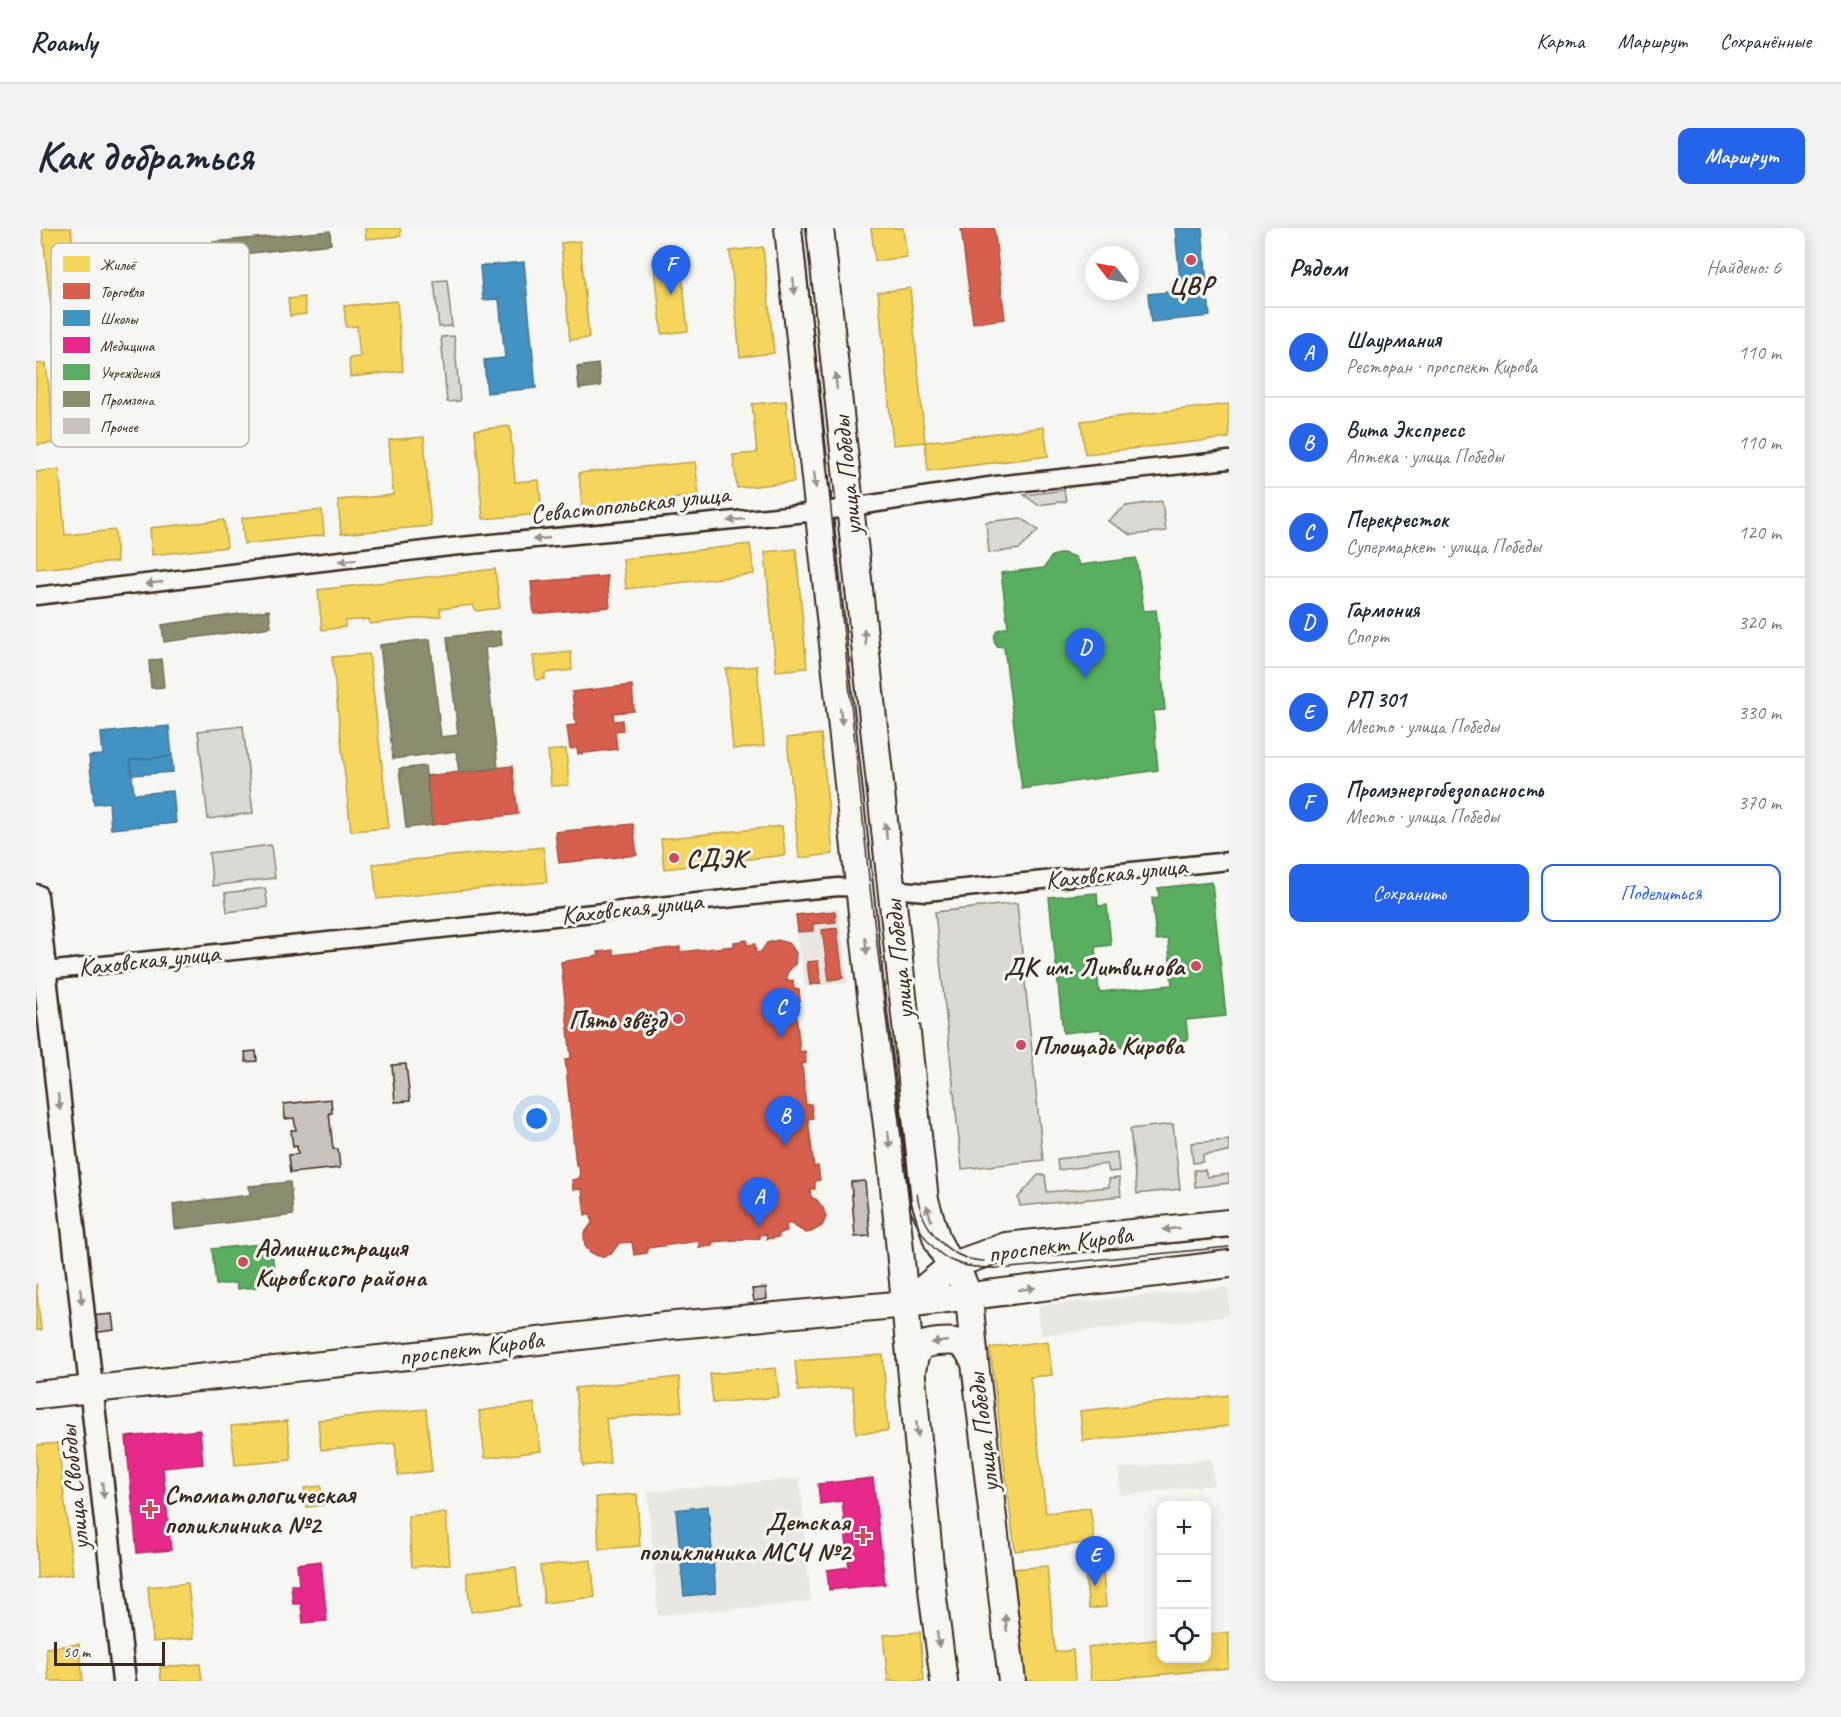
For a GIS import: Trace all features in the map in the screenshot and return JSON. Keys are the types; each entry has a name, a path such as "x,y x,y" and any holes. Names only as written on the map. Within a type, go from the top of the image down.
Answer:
{"main road":[{"name":"улица Победы","path":"788,228 806,513 860,888 906,1304 933,1598 944,1681"},
{"name":"улица Победы","path":"820,228 925,1200 937,1240 951,1266 962,1280 969,1296 1012,1681"},
{"name":"Каховская улица","path":"860,888 891,889"},
{"name":"проспект Кирова","path":"906,1304 951,1266 1006,1246 1229,1223"},
{"name":"проспект Кирова","path":"36,1395 676,1325 906,1304 1229,1264"},
{"path":"912,1370 915,1356 920,1348 927,1344 954,1341 962,1344 968,1350 975,1363"}],"street":[{"name":"Севастопольская улица","path":"36,596 450,547 806,513 996,485 1229,460"},
{"name":"Каховская улица","path":"891,889 926,892 1229,861"},
{"name":"Каховская улица","path":"40,972 554,916 838,887 860,888"},
{"name":"улица Свободы","path":"36,896 40,972 124,1681"}],"shaded area":[{"path":"447,280 452,326 439,327 434,281"},
{"path":"454,336 460,401 447,402 441,337"},
{"path":"1064,490 1066,501 1038,505 1024,495"},
{"path":"1162,501 1166,531 1131,535 1108,521 1126,506"},
{"path":"1021,518 1038,530 1020,549 989,553 986,522"},
{"path":"243,726 253,813 208,819 198,731"},
{"path":"271,845 275,878 213,886 209,853"},
{"path":"265,888 268,907 227,912 225,893"},
{"path":"1017,903 1043,1160 962,1169 935,912"},
{"path":"838,908 848,983 805,987 795,914"},
{"path":"1173,1124 1180,1189 1137,1194 1130,1129"},
{"path":"1229,1140 1229,1152 1203,1155 1203,1162 1193,1163 1191,1143"},
{"path":"1117,1152 1119,1171 1109,1172 1107,1164 1058,1170 1057,1159"},
{"path":"1194,1170 1205,1170 1207,1177 1229,1174 1229,1183 1195,1187"},
{"path":"1038,1175 1045,1175 1047,1192 1109,1187 1109,1179 1119,1178 1121,1196 1020,1206 1018,1198"},
{"path":"1229,1287 1229,1316 1041,1335 1038,1306"},
{"path":"1211,1459 1214,1485 1121,1495 1118,1469"},
{"path":"800,1478 811,1602 658,1615 648,1492"}],"building: Жильё":[{"path":"42,228 71,228 73,243 51,243 51,308"},
{"path":"365,228 400,228 401,236 366,239"},
{"path":"871,228 903,228 907,257 875,261"},
{"path":"580,241 589,338 570,340 561,243"},
{"path":"763,247 774,353 740,357 730,251"},
{"path":"680,257 688,331 662,334 654,259"},
{"path":"910,288 925,442 893,445 878,292"},
{"path":"304,297 306,314 290,316 288,299"},
{"path":"397,301 403,371 350,377 349,358 360,357 357,326 346,327 344,306"},
{"path":"46,363 51,407 51,443 36,445 36,364"},
{"path":"786,401 794,482 737,488 733,455 757,453 752,404"},
{"path":"1229,404 1229,438 1085,454 1081,421"},
{"path":"510,426 515,482 539,480 542,514 483,519 475,430"},
{"path":"1044,427 1048,456 928,471 925,442"},
{"path":"424,437 431,526 341,534 338,500 393,495 389,440"},
{"path":"695,462 699,496 582,508 579,473"},
{"path":"59,469 65,535 115,530 117,562 36,569 36,472"},
{"path":"322,510 324,535 244,544 242,518"},
{"path":"224,520 227,547 152,555 150,528"},
{"path":"750,544 754,574 626,589 623,559"},
{"path":"796,549 807,668 776,671 765,552"},
{"path":"495,569 500,608 476,611 473,605 440,609 441,616 370,624 369,619 345,621 345,627 322,630 318,590"},
{"path":"571,652 572,670 545,673 545,679 536,680 533,656"},
{"path":"369,654 389,828 351,831 332,657"},
{"path":"757,666 764,746 733,749 726,669"},
{"path":"821,734 833,854 799,858 787,738"},
{"path":"566,749 569,785 551,786 548,751"},
{"path":"782,826 785,855 664,869 661,839"},
{"path":"543,847 547,882 377,899 373,864"},
{"path":"36,1283 41,1330 36,1330"},
{"path":"1048,1341 1052,1375 1030,1377 1046,1513 1090,1508 1095,1542 1015,1551 990,1348"},
{"path":"883,1355 888,1431 856,1433 853,1387 798,1391 795,1361"},
{"path":"776,1368 779,1397 713,1403 710,1374"},
{"path":"679,1377 682,1411 606,1419 610,1463 583,1466 575,1388"},
{"path":"1229,1395 1229,1426 1083,1441 1080,1411"},
{"path":"534,1403 541,1451 485,1458 479,1411"},
{"path":"426,1409 432,1471 398,1475 395,1443 321,1450 318,1420"},
{"path":"287,1421 291,1460 235,1465 231,1426"},
{"path":"58,1443 73,1574 37,1578 36,1445"},
{"path":"321,1486 323,1505 307,1507 304,1488"},
{"path":"637,1494 640,1546 599,1549 596,1497"},
{"path":"446,1513 450,1564 412,1567 408,1516"},
{"path":"591,1560 595,1597 544,1603 540,1566"},
{"path":"1102,1563 1106,1607 1089,1609 1084,1565"},
{"path":"1047,1566 1055,1652 1073,1650 1075,1681 1024,1681 1014,1569"},
{"path":"516,1567 520,1606 471,1612 466,1573"},
{"path":"188,1583 194,1638 153,1642 148,1587"},
{"path":"920,1632 924,1681 888,1681 883,1635"},
{"path":"1229,1632 1229,1668 1091,1681 1088,1647 1157,1640 1157,1663 1211,1663 1211,1634"},
{"path":"79,1644 83,1681 49,1681 46,1648"},
{"path":"200,1664 202,1681 161,1681 160,1667"}],"building: Торговля":[{"path":"961,228 994,228 1005,319 973,323"},
{"path":"607,576 610,607 534,614 531,582"},
{"path":"632,685 634,711 613,713 614,721 622,720 623,730 615,731 617,749 578,754 577,748 570,749 567,726 576,725 572,692"},
{"path":"512,766 518,814 432,825 426,776"},
{"path":"633,824 637,855 559,863 555,832"},
{"path":"835,911 836,922 813,924 813,931 798,932 796,915"},
{"path":"837,928 843,978 829,980 822,930"},
{"path":"747,940 747,945 755,944 756,953 761,952 767,943 778,940 790,944 796,953 795,964 787,973 787,981 793,980 794,989 799,989 800,1001 795,1002 800,1052 805,1051 806,1063 802,1064 806,1105 811,1104 813,1118 808,1119 814,1167 818,1166 820,1180 815,1181 815,1189 810,1189 811,1197 817,1200 823,1208 826,1217 824,1222 822,1226 806,1233 791,1224 786,1224 787,1231 779,1233 779,1237 767,1239 766,1234 759,1235 760,1238 712,1242 713,1246 699,1248 699,1241 647,1248 647,1253 634,1255 632,1242 619,1243 611,1254 598,1256 585,1246 584,1234 592,1223 591,1214 585,1215 582,1189 573,1190 572,1180 580,1178 579,1165 576,1165 565,1059 571,1058 561,962 599,956 598,952 613,950 613,955 680,947 680,952 734,946 734,942"},
{"path":"818,961 821,983 810,985 807,962"}],"building: Школы":[{"name":"ЦВР","path":"1175,228 1202,228 1210,316 1151,322 1148,294 1181,291"},
{"path":"524,262 536,388 487,393 484,360 505,358 499,299 483,300 480,266"},
{"path":"169,726 172,756 130,760 134,794 173,791 176,823 111,829 109,802 94,804 89,756 103,755 101,733"},
{"path":"172,756 173,772 132,775 130,760"},
{"path":"708,1506 716,1593 684,1596 676,1510"}],"building: Медицина":[{"name":"Стоматологическая поликлиника №2","path":"200,1430 203,1464 163,1468 171,1550 137,1553 126,1437"},
{"name":"Детская поликлиника МСЧ №2","path":"873,1478 885,1584 829,1590 827,1570 849,1567 842,1501 820,1504 818,1484"},
{"path":"321,1561 327,1621 303,1623 301,1604 293,1604 291,1585 299,1585 297,1564"}],"building: Учреждения":[{"path":"1063,553 1075,557 1080,565 1136,558 1144,611 1156,610 1159,635 1165,710 1153,711 1158,770 1022,789 1004,647 997,646 994,641 998,630 1008,627 1001,573 1044,568 1052,556"},
{"name":"ДК им. Литвинова","path":"1212,882 1226,1016 1186,1020 1188,1040 1103,1049 1101,1029 1063,1033 1049,897 1097,893 1098,906 1107,905 1111,945 1095,947 1099,992 1172,985 1168,939 1156,940 1152,898 1159,897 1158,888"},
{"name":"Администрация Кировского района","path":"271,1243 275,1277 257,1279 258,1287 237,1289 236,1283 216,1285 212,1249"}],"building: Промзона":[{"path":"330,231 331,244 249,253 249,243 213,242"},
{"path":"598,364 601,386 579,389 577,367"},
{"path":"269,610 271,627 164,642 162,625"},
{"path":"500,631 502,645 485,648 498,768 459,773 456,751 393,759 380,645 430,639 441,737 458,735 447,637"},
{"path":"161,659 164,687 151,688 149,661"},
{"path":"425,766 432,825 406,828 399,769"},
{"path":"290,1182 293,1215 175,1229 173,1204 250,1195 249,1186"}],"building: Прочее":[{"path":"256,1051 257,1061 246,1062 245,1052"},
{"path":"406,1064 410,1101 395,1102 392,1065"},
{"path":"331,1099 332,1113 329,1113 333,1149 338,1149 340,1168 290,1173 288,1155 298,1154 297,1146 293,1147 291,1130 296,1130 294,1118 285,1119 284,1104"},
{"path":"865,1181 870,1236 855,1237 851,1182"},
{"path":"766,1288 767,1299 754,1301 752,1289"},
{"path":"112,1314 114,1330 92,1333 90,1316"}],"tram line":[{"path":"802,228 870,888 910,1210 919,1228 938,1252 961,1264 975,1267 1010,1268 1229,1247"},
{"path":"917,1193 924,1218 938,1239 958,1255 984,1261"},
{"path":"1062,1254 1229,1238"}],"place":[{"name":"ЦВР","path":"1191,260"},
{"name":"Промэнергобезопасность","path":"671,295"},
{"name":"Гармония","path":"1085,678"},
{"name":"СДЭК","path":"674,858"},
{"name":"ДК им. Литвинова","path":"1196,966"},
{"name":"Пять звёзд","path":"678,1019"},
{"name":"Перекресток","path":"781,1038"},
{"name":"Площадь Кирова","path":"1021,1045"},
{"name":"Вита Экспресс","path":"785,1146"},
{"name":"Шаурмания","path":"759,1227"},
{"name":"Администрация Кировского района","path":"243,1262"},
{"name":"Стоматологическая поликлиника №2","path":"150,1509"},
{"name":"Детская поликлиника МСЧ №2","path":"863,1536"},
{"name":"РП 301","path":"1095,1586"}]}
